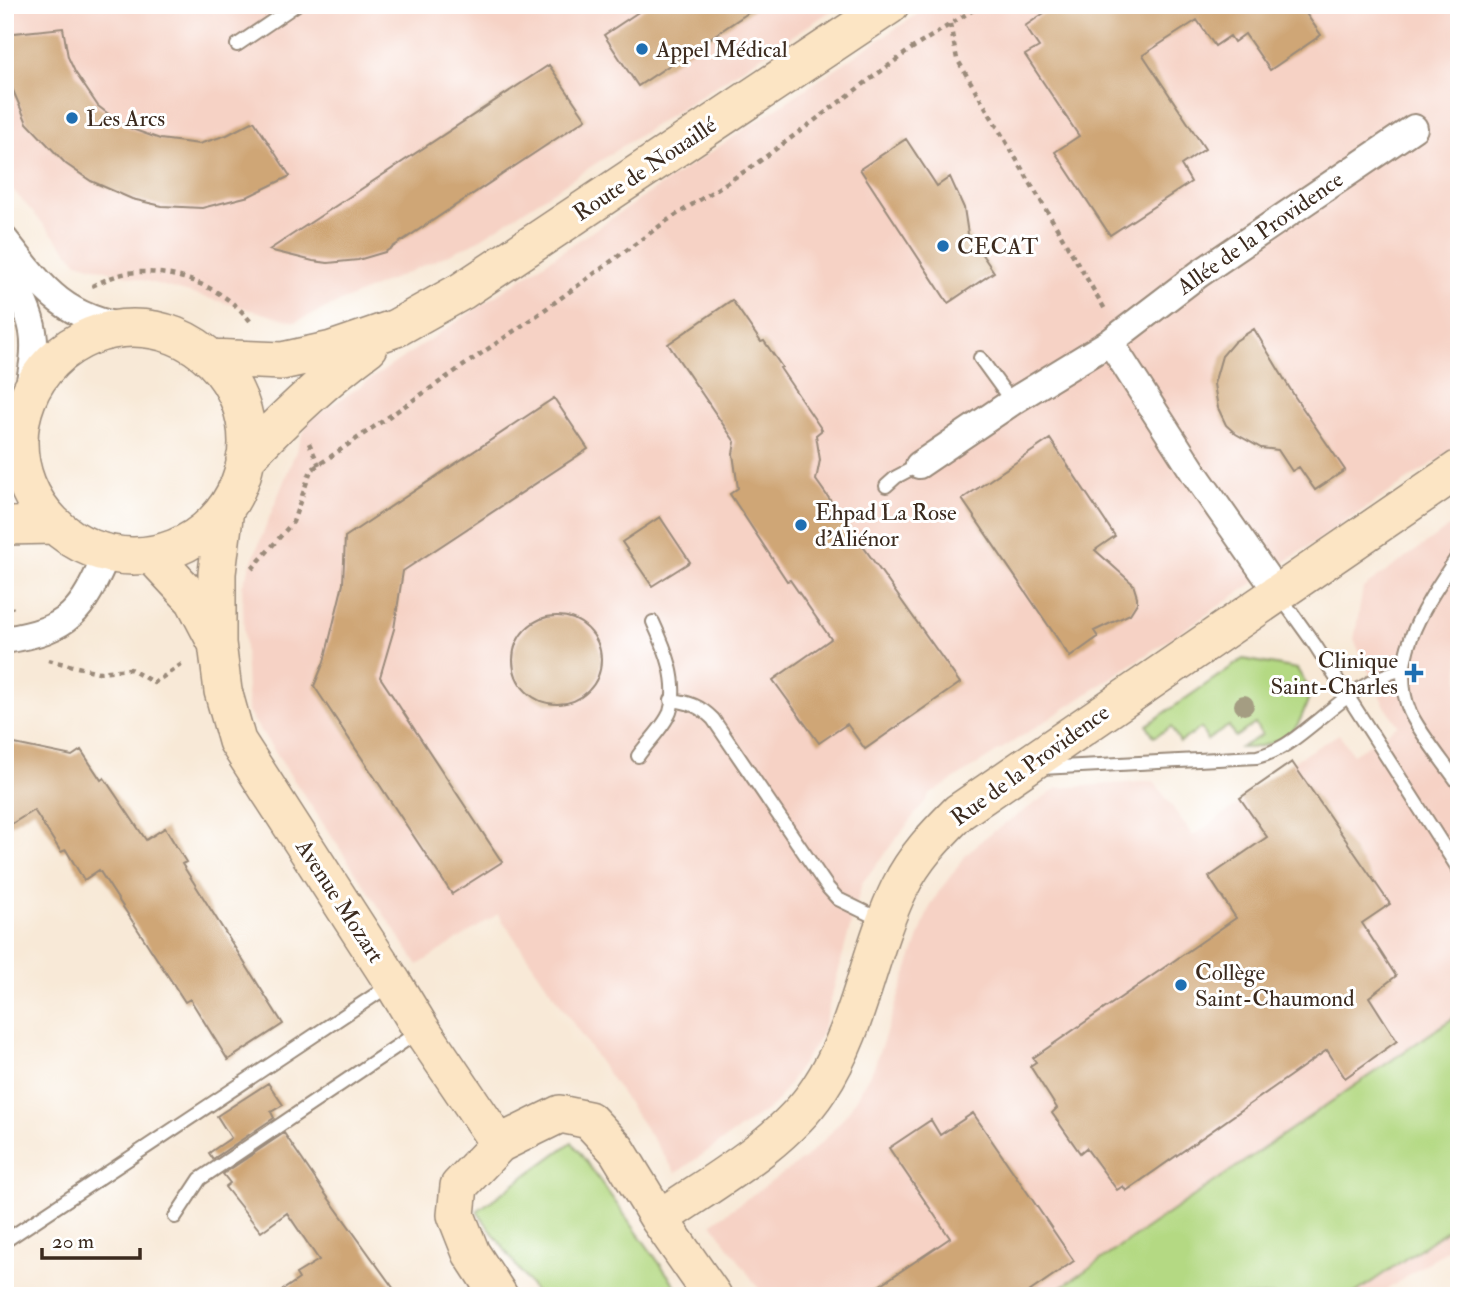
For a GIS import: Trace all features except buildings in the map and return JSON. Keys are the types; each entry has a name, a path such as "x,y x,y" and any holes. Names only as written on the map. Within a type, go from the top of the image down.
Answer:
{"street":[{"name":"Route de Nouaillé","path":"245,459 282,419 336,372 396,328 462,291 890,5"},
{"name":"Allée de la Providence","path":"919,465 1012,402 1115,338 1199,274 1414,128"},
{"path":"5,240 31,273 70,309 89,319 170,334 210,358 226,377 240,402 247,437 245,459 239,484 225,509 198,536 152,555 130,557 107,554 78,543 54,525 40,510 12,456 34,366 34,327 29,311 5,264"},
{"path":"25,404 40,375 69,347 92,335 130,328"},
{"name":"Route de Nouaillé","path":"210,358 282,361 332,350 396,328"},
{"path":"1115,338 1194,472 1278,593"},
{"name":"Rue de la Providence","path":"659,1220 757,1151 786,1128 806,1107 837,1058 900,887 919,855 959,813 1019,769 1459,469"},
{"name":"Avenue Mozart","path":"225,509 217,573 217,643 223,691 237,741 421,1029 499,1144"},
{"path":"5,526 54,525"},
{"path":"14,639 46,632 64,622 87,597 107,554"},
{"name":"Avenue Mozart","path":"152,555 194,600 217,643"},
{"path":"499,1296 471,1253 456,1215 459,1185 499,1144 560,1114 589,1120 617,1150 659,1220 713,1296"}],"lane":[{"path":"237,45 296,5"},
{"path":"980,358 1012,402"},
{"path":"886,486 896,477 919,465"},
{"path":"1459,555 1421,612 1412,634 1403,688 1410,713 1459,784"},
{"path":"1278,593 1349,697 1459,870"},
{"path":"638,756 668,716 671,700 668,659 653,622"},
{"path":"1019,769 1271,754 1284,748 1349,697 1386,673 1405,669"},
{"path":"671,700 696,705 713,719 838,899 886,922"},
{"path":"5,1241 393,983"},
{"path":"175,1217 200,1179 421,1029"}],"path":[{"path":"246,573 257,565 293,522 311,471 536,316 668,220 753,166 911,49 981,5"},
{"path":"950,24 957,59 1115,338"},
{"path":"5,589 14,639 29,654 60,665 98,672 130,669 154,683 217,643"}],"shaded area":[{"path":"5,5 840,5 472,244 295,322 77,262 5,181"},
{"path":"931,5 1459,5 1459,446 1069,706 931,794 862,883 821,1036 774,1105 676,1173 498,914 418,965 248,712 242,586 308,421"},
{"name":"Collège Saint-Chaumond","path":"1459,520 1459,1242 1377,1296 764,1296 712,1223 804,1159 848,1112 874,1067 928,911 966,855 983,839 1057,788 1154,781 1193,836 1242,802 1240,798 1339,734 1353,754 1376,740 1398,725 1384,705 1354,640 1363,588"}],"green space":[{"path":"1243,659 1297,669 1311,692 1293,730 1272,743 1247,748 1240,748 1262,735 1255,724 1235,737 1229,726 1207,740 1201,728 1180,742 1171,727 1154,737 1147,725"},
{"path":"1459,1014 1459,1222 1351,1296 1060,1296 1057,1290"},
{"path":"572,1142 683,1296 538,1296 477,1211"}],"place":[{"name":"Appel Médical","path":"642,49"},
{"name":"Les Arcs","path":"72,118"},
{"name":"CECAT","path":"943,246"},
{"name":"Ehpad La Rose d'Aliénor","path":"801,525"},
{"name":"Clinique Saint-Charles","path":"1414,673"},
{"name":"Collège Saint-Chaumond","path":"1181,985"}]}
